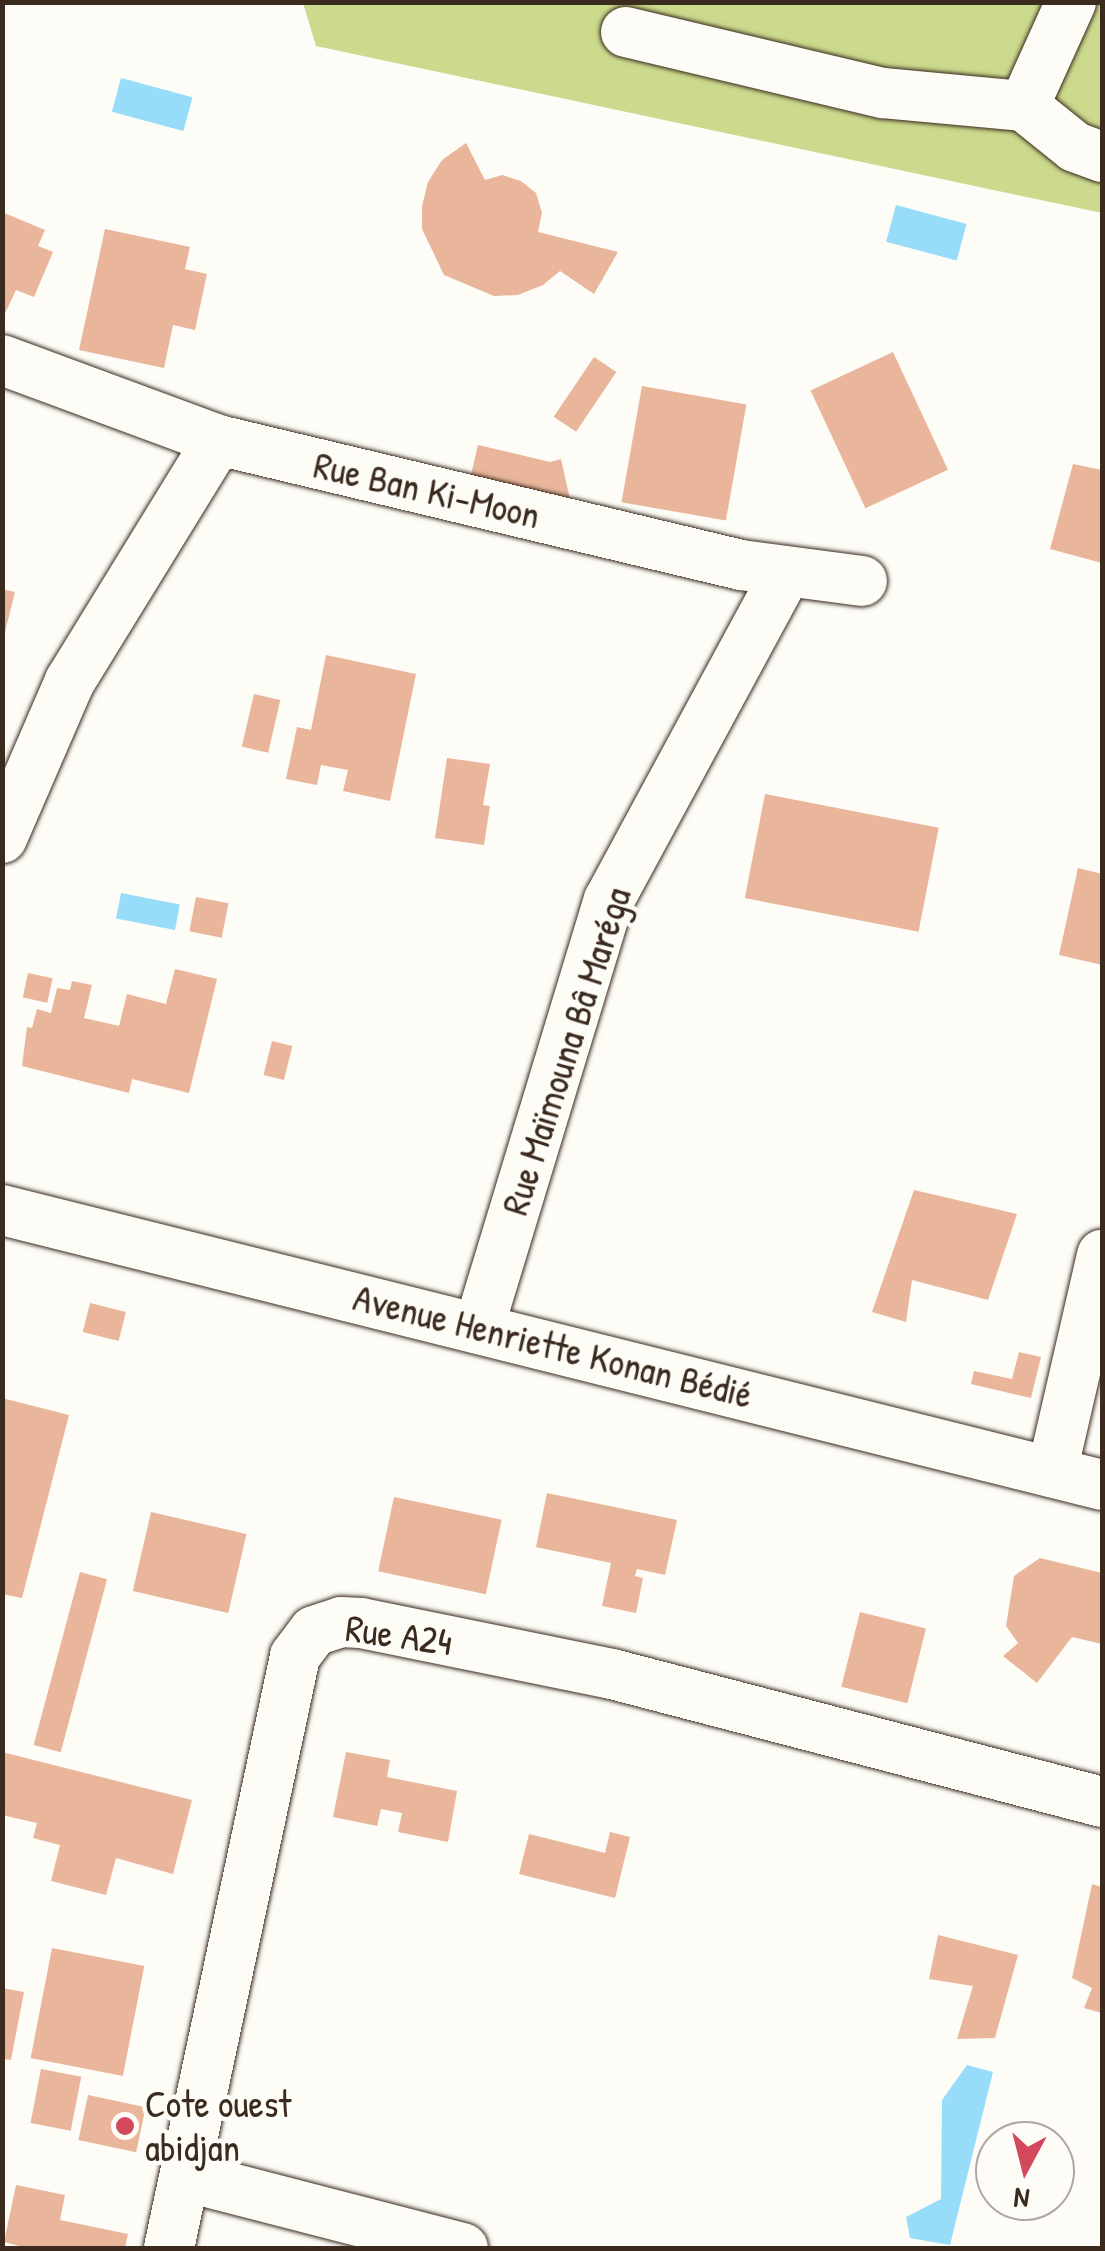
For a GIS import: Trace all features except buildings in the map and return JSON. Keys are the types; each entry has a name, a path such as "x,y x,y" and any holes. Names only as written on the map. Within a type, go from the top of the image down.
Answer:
{"street":[{"path":"1024,106 1071,2"},
{"path":"626,32 884,93 1024,106 1075,146 1102,157"},
{"name":"Rue Ban Ki-Moon","path":"2,360 218,440 786,572 862,581"},
{"path":"2,838 70,682 218,440"},
{"name":"Rue Maïmouna Bâ Maréga","path":"479,1327 609,900 786,572"},
{"name":"Avenue Henriette Konan Bédié","path":"2,1210 1102,1485"},
{"path":"1052,1472 1102,1255"},
{"name":"Rue A24","path":"169,2248 188,2177 295,1656 307,1637 321,1628 361,1623 612,1674 1102,1802"},
{"path":"188,2177 463,2248"}],"green space":[{"path":"303,3 1102,3 1102,213 316,46"}],"water":[{"path":"121,78 192,97 183,131 112,112"},
{"path":"896,205 967,224 957,261 886,242"},
{"path":"121,893 180,904 175,930 116,919"},
{"path":"967,2065 993,2072 981,2121 975,2121 975,2144 950,2245 910,2238 906,2217 941,2199 942,2100"}],"place":[{"name":"Cote ouest abidjan","path":"125,2126"}]}
